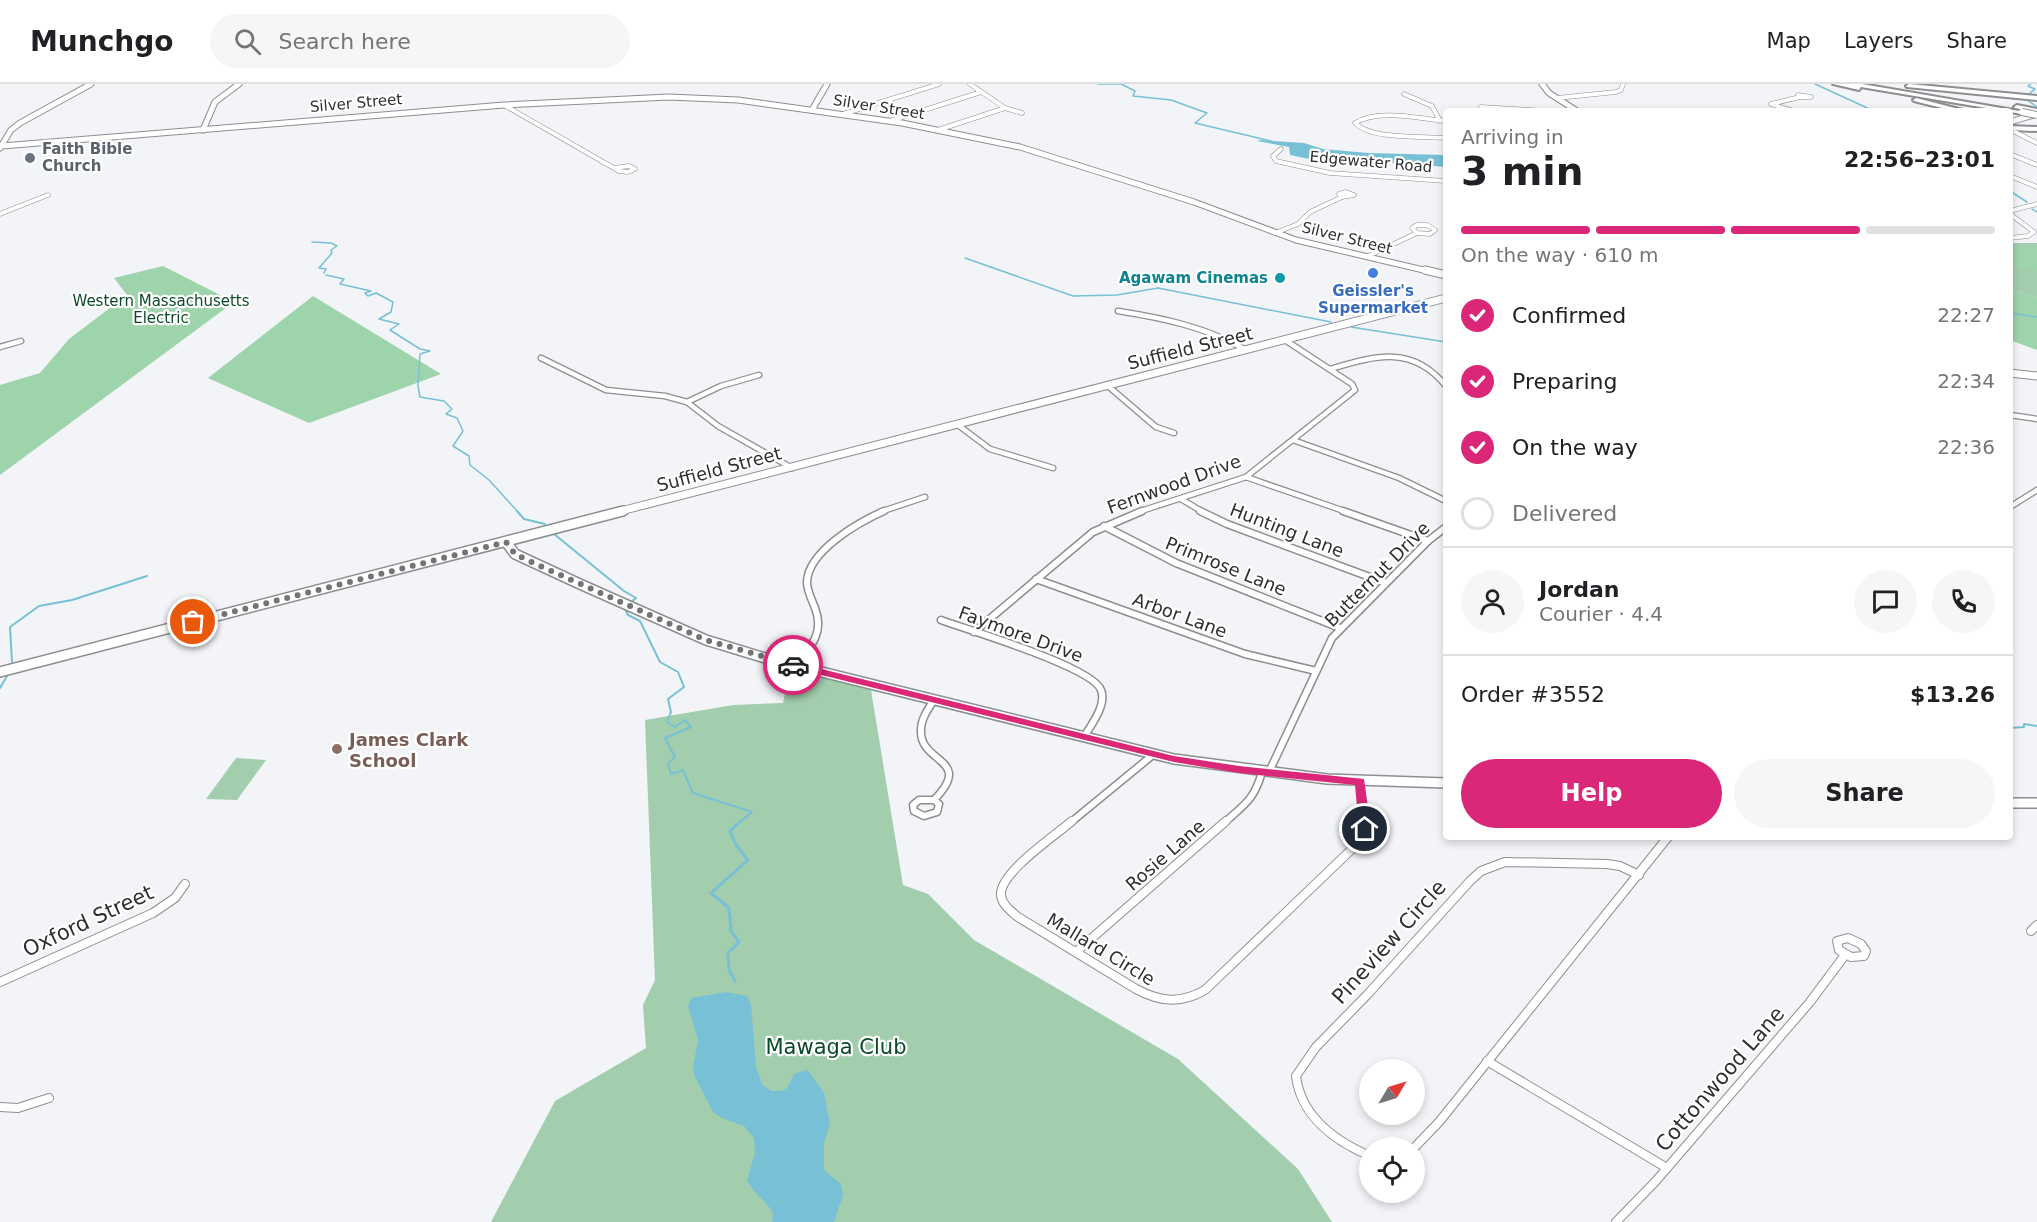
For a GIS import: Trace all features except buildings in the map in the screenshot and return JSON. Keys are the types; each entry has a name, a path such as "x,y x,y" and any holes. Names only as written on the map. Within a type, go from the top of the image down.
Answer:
{"highway":[{"path":"1836,84 1948,108"},
{"path":"1852,84 1998,108"},
{"path":"1877,84 2029,110 2037,115"},
{"path":"1892,84 2037,98"},
{"path":"2013,111 2037,115"},
{"path":"2013,125 2037,129"}],"street":[{"path":"1,147 11,130 20,123 91,84"},
{"path":"202,130 215,102 239,84"},
{"path":"812,110 827,84"},
{"path":"843,114 939,84"},
{"path":"970,84 1005,108 1022,113"},
{"path":"1542,84 1572,108"},
{"path":"1557,98 1616,92 1621,90 1623,84"},
{"path":"890,121 981,92"},
{"path":"1404,94 1436,110 1440,121 1377,116 1362,118 1355,123 1359,128 1372,133 1443,138"},
{"path":"1784,108 1771,104 1800,97"},
{"name":"Silver Street","path":"1,147 504,105 696,98 755,102 890,121 1052,156 1194,202 1275,233 1443,274"},
{"path":"504,105 614,168 625,172 635,169 629,166 614,168"},
{"path":"938,130 1005,108"},
{"path":"2013,125 2037,115"},
{"path":"2013,126 2037,143"},
{"name":"Edgewater Road","path":"1281,148 1273,156 1276,161 1321,172 1443,181"},
{"path":"2013,155 2037,165"},
{"path":"2013,177 2037,187"},
{"path":"0,214 48,195"},
{"path":"1275,233 1298,224 1308,213 1342,197"},
{"path":"2013,211 2037,204"},
{"path":"2013,215 2034,233 2028,236 2013,237"},
{"path":"1366,257 1417,233 1430,234 1435,230 1428,226 1416,226 1412,229 1417,233"},
{"name":"Suffield Street","path":"0,672 1443,299"},
{"path":"1118,311 1175,323 1230,340 1246,350"},
{"path":"1285,340 1329,369 1377,357 1400,356 1432,372 1443,383"},
{"path":"0,346 21,341"},
{"path":"541,358 606,390 665,396 687,402 718,426 792,468"},
{"name":"Fernwood Drive","path":"974,632 1082,540 1104,526 1245,477 1354,392 1355,388 1329,369"},
{"path":"2013,372 2037,376"},
{"path":"687,402 721,386 759,375"},
{"path":"1108,386 1156,427 1174,433"},
{"path":"2013,415 2037,418"},
{"path":"958,425 970,438 988,449 1053,468"},
{"path":"1293,440 1399,478 1443,500"},
{"path":"1245,477 1428,541"},
{"path":"2013,505 2037,490"},
{"path":"795,666 819,634 819,618 807,585 810,568 819,553 834,540 861,524 907,500 925,497"},
{"name":"Hunting Lane","path":"1181,499 1200,512 1227,524 1386,583"},
{"name":"Primrose Lane","path":"1104,526 1176,563 1340,628"},
{"name":"Butternut Drive","path":"1265,772 1316,670 1340,628 1428,541 1443,529"},
{"path":"506,542 515,554 529,561 698,637 795,666 1154,754 1265,772 1360,782 1443,783"},
{"name":"Arbor Lane","path":"1036,579 1245,654 1316,670"},
{"name":"Faymore Drive","path":"941,620 1074,668 1097,682 1103,691 1103,701 1084,737"},
{"path":"934,700 921,725 921,736 927,746 944,761 950,774 946,786 934,800"},
{"name":"Mallard Circle","path":"1154,754 1020,864 1001,887 1003,902 1012,912 1154,999 1180,1001 1199,994 1358,842 1365,826 1360,782"},
{"name":"Rosie Lane","path":"1076,952 1250,800 1265,772"},
{"path":"2013,803 2037,803"},
{"path":"1425,1138 1666,840"},
{"name":"Pineview Circle","path":"1359,1151 1342,1143 1317,1119 1300,1095 1296,1079 1298,1072 1316,1047 1367,995 1470,881 1488,867 1512,862 1600,863 1620,866 1639,875"},
{"name":"Oxford Street","path":"0,982 153,913 175,898 185,884"},
{"name":"Cottonwood Lane","path":"1616,1222 1667,1168 1810,1002 1845,955"},
{"path":"1487,1061 1667,1168"},
{"path":"0,1107 18,1108 49,1098"}],"green space":[{"path":"2013,243 2037,243 2037,298 2013,290"},
{"path":"2013,246 2037,247 2037,270 2013,266"},
{"name":"Western Massachusetts Electric","path":"163,266 234,302 0,475 0,385 40,373 69,339 127,295 114,278"},
{"path":"2013,290 2037,298 2037,350 2013,341"},
{"name":"Western Massachusetts Electric","path":"313,296 441,374 309,423 208,378"},
{"name":"Mawaga Club","path":"790,669 871,690 903,885 928,894 974,940 1178,1059 1298,1169 1332,1222 491,1222 555,1101 646,1048 643,1005 655,980 645,720 733,705 783,703"},
{"path":"236,758 266,760 237,800 206,799"}],"water":[{"path":"1257,141 1304,143 1323,149 1368,153 1443,155 1443,167 1372,161 1319,161 1290,155 1289,147"},
{"path":"726,992 747,996 751,1004 756,1067 762,1084 771,1091 782,1091 787,1088 794,1074 806,1070 824,1093 830,1123 824,1143 824,1170 841,1184 843,1195 834,1222 772,1222 773,1213 747,1180 755,1153 754,1138 744,1126 713,1112 695,1077 693,1068 698,1040 688,1006 691,998"}],"waterway":[{"path":"1098,84 1121,84 1135,91 1133,96 1171,100 1207,113 1195,123 1271,141"},
{"path":"1815,84 1867,108"},
{"path":"2029,94 2035,89 2028,86 2031,84"},
{"path":"2026,99 2037,107"},
{"path":"2013,193 2027,202"},
{"path":"2032,209 2037,212"},
{"path":"312,242 331,243 337,246 331,250 332,253 319,268 326,269 324,273"},
{"path":"965,258 1073,296 1117,295 1158,288 1331,322"},
{"path":"326,275 344,279 340,284 371,291 365,293 368,296 376,293 393,302 391,312 379,319 399,324 390,330 420,349 430,351 420,354 418,386 420,397 444,401 452,409 446,414 457,418 463,431 453,446 469,456 470,465 489,480 518,512"},
{"path":"2013,313 2037,317"},
{"path":"1351,327 1443,342"},
{"path":"517,511 524,519 545,524"},
{"path":"554,534 624,591 636,598 631,602"},
{"path":"12,662 10,627 39,606 72,600 147,576"},
{"path":"626,611 628,615 640,621 660,662 678,672 684,687 668,699 671,712 667,722 675,727 685,720 691,727 665,738 675,757 668,764 671,774 683,770 693,793 752,812 739,823"},
{"path":"0,688 7,676"},
{"path":"2013,728 2024,727 2024,724 2037,726"},
{"path":"735,981 729,970 728,953 739,942 731,931 729,908 711,893 748,860 736,845 730,831 741,821"}],"way so far":[{"path":"193,622 506,542 515,554 529,561 693,635 730,648 793,665"}],"place":[{"name":"Faith Bible Church","path":"30,158"},
{"name":"Geissler's Supermarket","path":"1373,273"},
{"name":"Agawam Cinemas","path":"1280,278"},
{"name":"James Clark School","path":"337,749"}],"route":[{"path":"793,665 1174,759 1292,776 1360,782 1365,829"}]}
